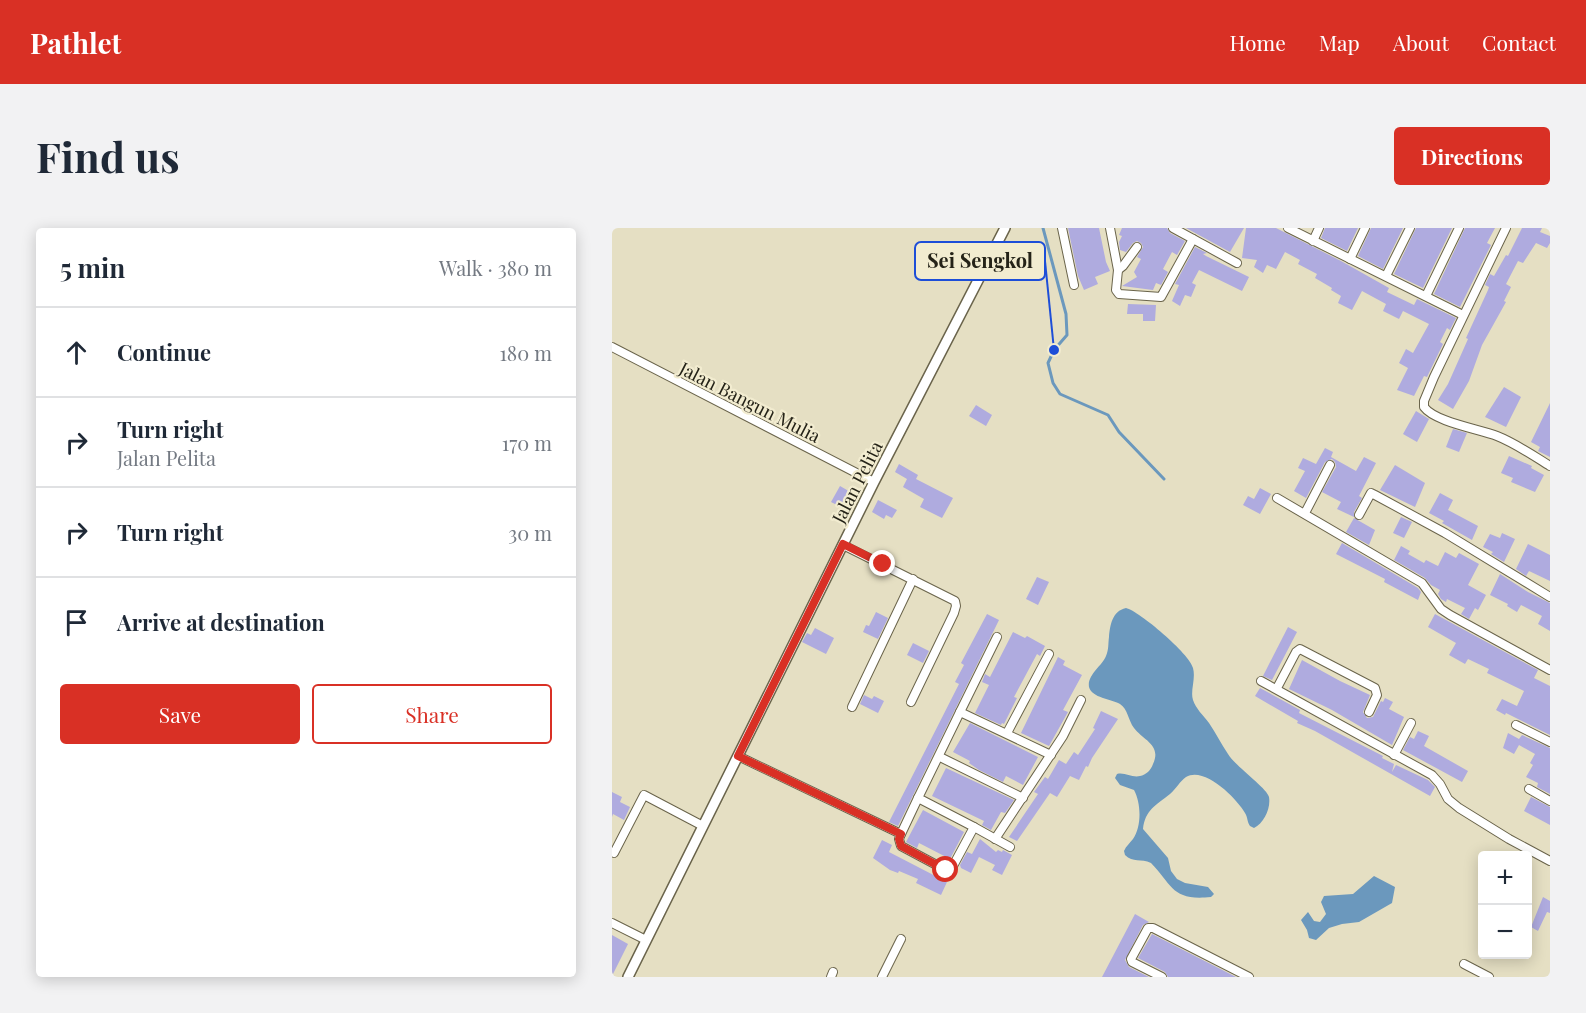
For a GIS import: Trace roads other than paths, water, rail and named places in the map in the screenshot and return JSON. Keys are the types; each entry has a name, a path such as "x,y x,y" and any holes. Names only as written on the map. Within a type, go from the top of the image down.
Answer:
{"street":[{"name":"Jalan Pelita","path":"628,977 843,544 1005,228"},
{"path":"1062,228 1074,285"},
{"path":"1110,228 1118,270 1116,290 1119,294 1161,297 1193,239"},
{"path":"1173,228 1237,262"},
{"path":"1288,228 1463,315"},
{"path":"1313,241 1319,228"},
{"path":"1350,259 1365,228"},
{"path":"1386,276 1410,228"},
{"path":"1425,296 1459,228"},
{"path":"1506,228 1434,377 1424,401 1424,407 1431,414 1498,436 1550,466"},
{"path":"1118,270 1137,247"},
{"name":"Jalan Bangun Mulia","path":"612,348 874,483"},
{"path":"1305,513 1329,465"},
{"path":"1359,515 1368,496 1376,495 1445,533 1550,597"},
{"path":"1277,498 1422,583 1441,609 1450,615 1550,670"},
{"path":"843,544 955,602 956,606 911,702"},
{"path":"852,707 913,579"},
{"path":"974,827 953,866 946,870 901,846 899,839 997,637"},
{"path":"1277,688 1296,652 1300,650 1375,688 1377,695 1369,712"},
{"path":"1007,733 1049,654"},
{"path":"1261,681 1432,775 1448,799 1459,808 1550,861"},
{"path":"995,839 1063,736 1081,700"},
{"path":"960,712 1051,755"},
{"path":"1394,755 1411,723"},
{"path":"1515,724 1550,742"},
{"path":"738,756 901,834"},
{"path":"940,757 1023,798"},
{"path":"1530,789 1550,801"},
{"path":"613,854 644,795 703,826"},
{"path":"918,798 1010,848"},
{"path":"612,923 646,940"},
{"path":"1162,977 1132,962 1131,959 1148,928 1153,928 1249,977"},
{"path":"882,977 901,939"},
{"path":"1464,964 1489,977"}],"water":[{"path":"1126,608 1142,617 1163,634 1190,662 1194,672 1192,696 1196,706 1232,759 1263,788 1269,797 1266,815 1254,828 1250,826 1245,813 1228,793 1211,780 1194,775 1186,777 1146,817 1143,829 1168,858 1171,871 1177,879 1185,883 1208,887 1214,894 1211,897 1188,897 1181,894 1169,885 1151,863 1131,859 1125,855 1124,851 1138,828 1139,808 1134,790 1120,785 1115,778 1117,774 1137,776 1146,773 1152,766 1155,752 1150,743 1134,728 1123,706 1094,694 1089,683 1090,678 1106,656 1113,620 1118,612"},
{"path":"1374,876 1395,887 1392,903 1359,922 1329,928 1316,940 1309,938 1301,920 1308,912 1314,921 1320,922 1326,914 1321,902 1324,896 1353,894"}],"waterway":[{"path":"1043,228 1066,314 1067,335 1054,350 1048,363 1053,383 1060,394 1108,415 1119,432 1164,479"}],"place":[{"name":"Sei Sengkol","path":"1054,350"}]}
